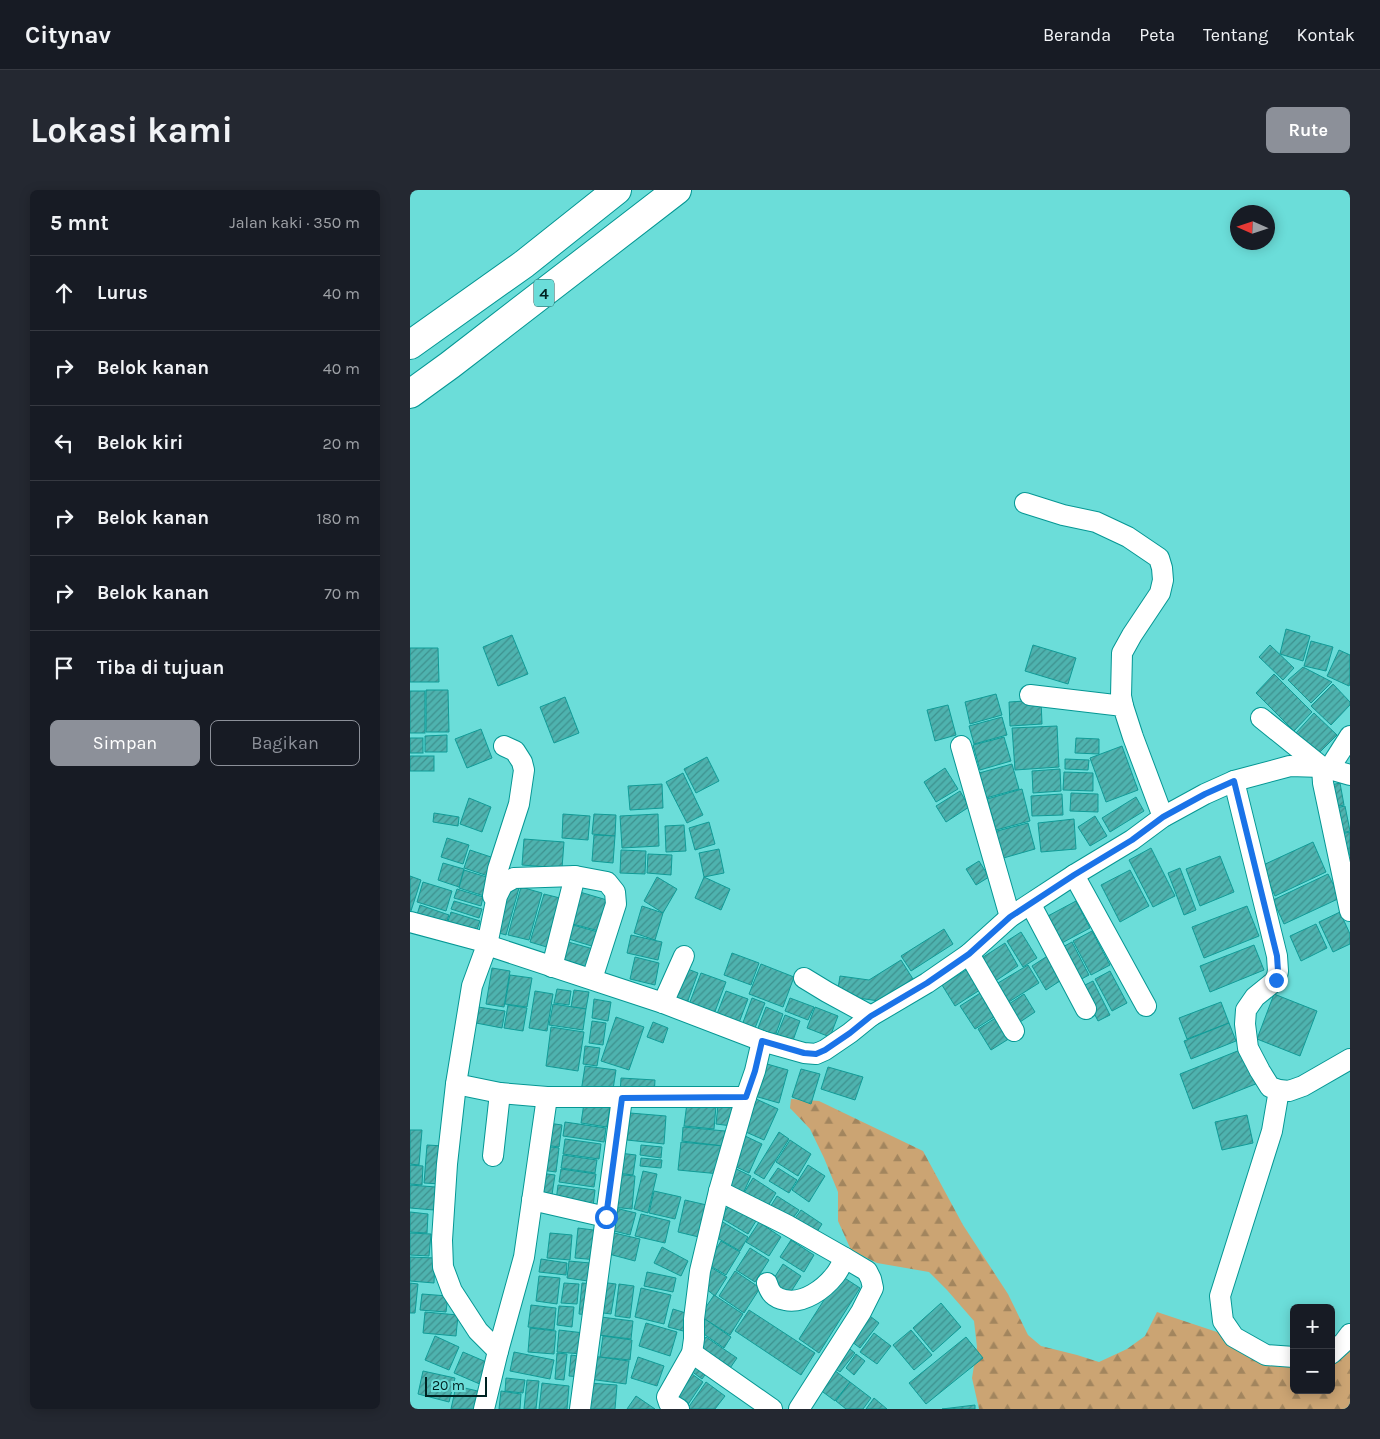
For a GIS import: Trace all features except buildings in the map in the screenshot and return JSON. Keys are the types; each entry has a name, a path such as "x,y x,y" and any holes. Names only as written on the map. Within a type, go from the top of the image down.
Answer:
{"highway":[{"name":"4","path":"410,345 524,264 617,190"},
{"name":"4","path":"410,394 677,190"}],"street":[{"path":"1025,503 1063,515 1096,522 1128,537 1159,558 1164,580 1160,593 1122,653 1120,678 1123,706 1163,817"},
{"path":"1030,695 1123,706"},
{"path":"1261,718 1325,768"},
{"path":"1350,736 1325,768 1323,783 1350,911"},
{"path":"486,944 498,870 519,804 524,770 522,762 515,751 504,746"},
{"path":"961,746 1010,917"},
{"path":"410,922 486,944 663,1003 762,1041 804,1053 816,1054 844,1038 871,1016 927,983 969,954 1010,917 1132,840 1163,817 1205,794 1234,781 1290,766 1325,768 1350,775"},
{"path":"1234,781 1277,956 1278,971 1276,980 1255,997 1246,1010 1245,1024 1248,1048 1270,1087 1279,1090 1289,1091 1303,1086 1350,1059"},
{"path":"1074,875 1146,1006"},
{"path":"552,967 575,876"},
{"path":"498,1351 478,1331 452,1291 444,1267 442,1240 447,1164 456,1084 472,986 486,944 497,896 502,884 514,878 575,876 607,882 615,892 616,904 592,979"},
{"path":"1031,905 1086,1009"},
{"path":"969,954 1014,1031"},
{"path":"663,1003 684,956"},
{"path":"804,978 871,1016"},
{"path":"679,1409 670,1403 667,1397 692,1353 700,1271 719,1191 755,1071 762,1041"},
{"path":"456,1084 500,1093 547,1097 746,1097"},
{"path":"1279,1090 1272,1130 1220,1296 1223,1321 1234,1338 1266,1355 1290,1357"},
{"path":"493,1156 500,1093"},
{"path":"484,1409 524,1258 547,1097"},
{"path":"580,1409 622,1098"},
{"path":"719,1191 787,1225 845,1258 867,1271 871,1279 873,1288 861,1312 800,1409"},
{"path":"532,1200 606,1217"},
{"path":"767,1283 770,1293 778,1298 789,1301 808,1297 836,1274 845,1258"},
{"path":"1335,1350 1350,1334"},
{"path":"692,1353 772,1409"}],"green space":[{"path":"791,1099 819,1101 923,1151 963,1225 1008,1294 1028,1335 1041,1346 1099,1362 1127,1349 1145,1336 1157,1312 1244,1341 1278,1367 1290,1367 1290,1394 1335,1394 1335,1360 1350,1350 1350,1409 979,1409 972,1378 977,1347 974,1321 929,1272 877,1263 851,1250 838,1221 838,1192 824,1158 810,1129 790,1108"}],"route":[{"path":"606,1217 622,1098 746,1097 755,1071 762,1041 804,1053 816,1054 825,1050 871,1016 927,983 969,954 1010,917 1132,840 1163,817 1205,794 1234,781 1277,956 1278,971 1276,980"}]}
